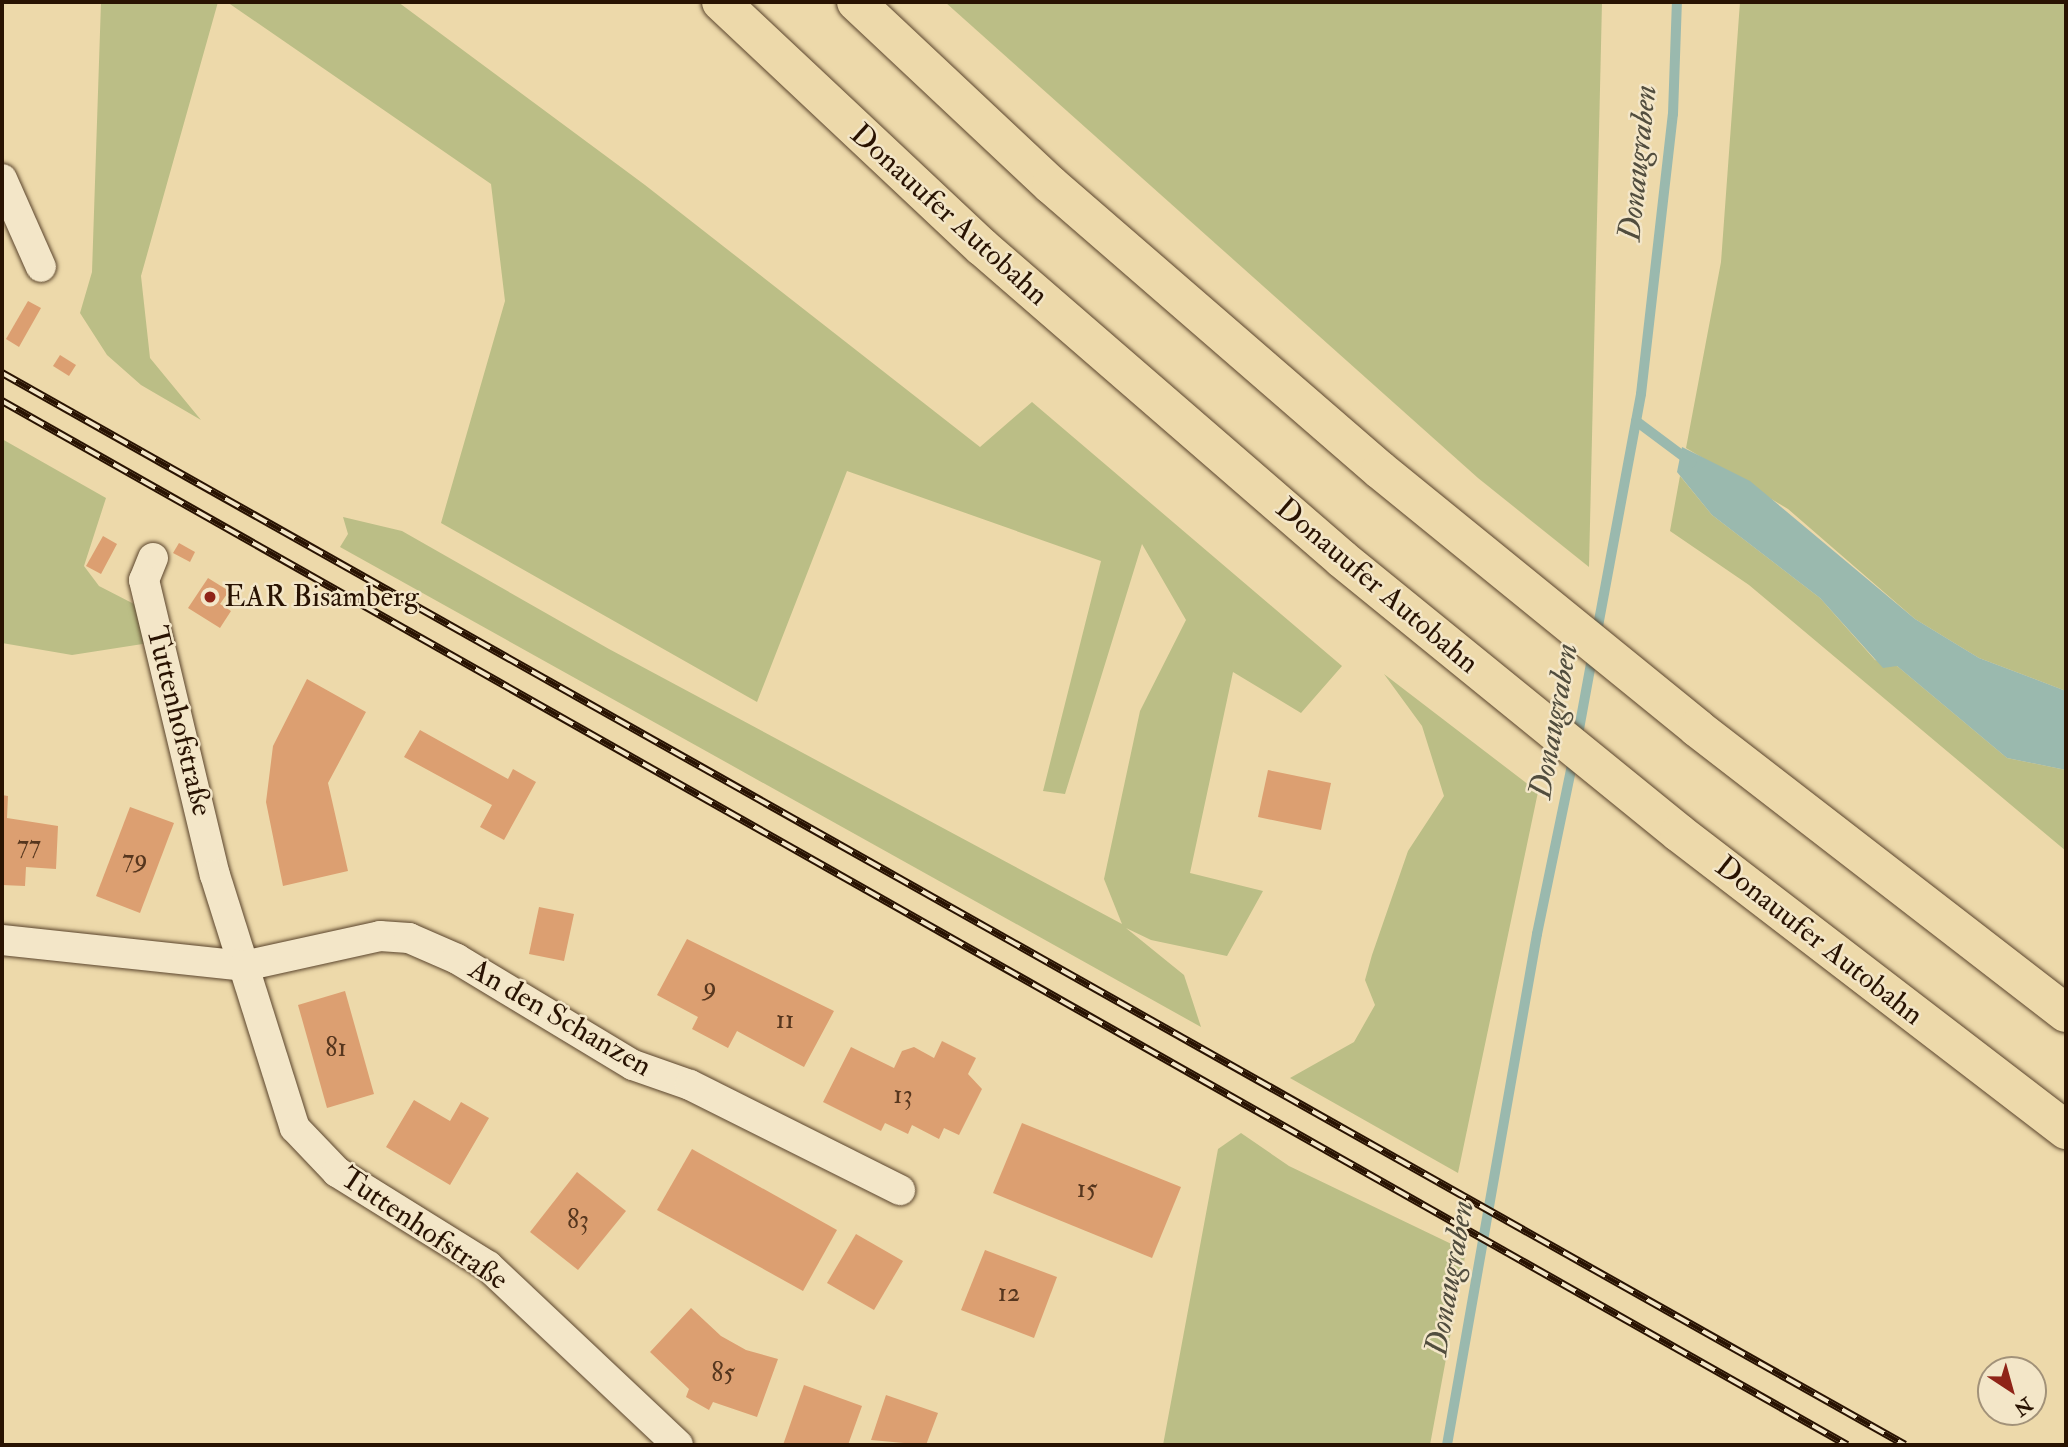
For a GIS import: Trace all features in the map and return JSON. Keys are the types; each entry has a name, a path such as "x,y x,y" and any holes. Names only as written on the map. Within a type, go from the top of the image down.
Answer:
{"highway":[{"name":"Donauufer Autobahn","path":"722,2 982,247 1456,651 1679,833 2066,1130"},
{"path":"856,2 1149,271 1470,544 1697,728 2066,1013"}],"street":[{"path":"2,179 41,267"},
{"name":"Tuttenhofstraße","path":"153,558 144,580 215,875 282,1098 295,1128 316,1153 488,1266 678,1445"},
{"name":"An den Schanzen","path":"244,966 380,936 427,944 633,1065 690,1085 900,1190"},
{"path":"2,940 244,966"}],"green space":[{"path":"101,2 218,2 141,276 150,358 201,420 141,385 107,355 80,313 92,272"},
{"path":"227,2 398,2 645,185 980,447 1032,402 1342,666 1301,713 1233,672 1190,873 1263,891 1227,956 1151,940 1126,928 1184,975 1201,1027 340,547 348,534 343,517 402,531 609,649 1122,924 1104,879 1140,711 1186,620 1142,544 1065,794 1043,791 1101,561 847,471 757,702 441,523 505,301 491,184"},
{"path":"945,2 1602,2 1589,567 1478,478"},
{"path":"1740,2 2066,2 2066,691 1979,658 1915,619 1788,509 1686,448 1721,262"},
{"path":"2,439 106,498 84,566 99,586 134,604 149,643 72,655 2,643"},
{"path":"1680,476 1712,515 1820,598 1875,660 1897,666 2007,758 2066,770 2066,851 1749,585 1670,531"},
{"path":"1384,674 1538,792 1458,1173 1290,1078 1354,1042 1375,1005 1365,980 1372,955 1408,851 1444,796 1422,726"},
{"path":"1241,1133 1289,1166 1466,1251 1430,1445 1163,1445 1218,1149"}],"water":[{"path":"1682,447 1750,481 1915,619 1979,658 2066,691 2066,770 2007,758 1897,666 1883,668 1820,598 1712,515 1677,472"}],"building":[{"path":"28,301 41,308 19,347 6,339"},
{"path":"60,355 76,365 69,376 53,366"},
{"path":"103,536 117,544 101,574 86,566"},
{"path":"179,543 195,552 190,562 173,553"},
{"name":"EAR Bisamberg","path":"208,578 229,591 220,604 231,611 220,628 188,608"},
{"path":"307,679 366,712 328,783 348,871 283,886 266,802 273,746"},
{"path":"420,730 508,779 513,769 536,782 504,840 480,827 492,805 404,757"},
{"path":"1268,770 1331,783 1321,830 1258,817"},
{"path":"2,795 8,796 7,818 58,826 56,869 26,867 25,886 2,885"},
{"path":"130,807 174,823 140,913 96,896"},
{"path":"539,907 574,914 564,961 529,954"},
{"path":"687,939 834,1011 804,1067 737,1031 728,1048 692,1029 698,1017 657,995"},
{"path":"345,991 374,1094 327,1108 298,1005"},
{"path":"942,1041 976,1058 968,1074 982,1089 959,1135 944,1128 939,1139 912,1125 908,1134 885,1123 881,1131 823,1102 851,1047 894,1068 902,1051 914,1047 934,1058"},
{"path":"414,1100 450,1121 461,1102 489,1118 450,1185 386,1147"},
{"path":"1022,1123 1181,1187 1152,1258 993,1193"},
{"path":"692,1149 837,1230 803,1291 657,1210"},
{"path":"577,1172 626,1211 578,1270 530,1232"},
{"path":"856,1234 903,1261 874,1310 827,1283"},
{"path":"985,1250 1057,1277 1034,1338 961,1310"},
{"path":"691,1308 721,1336 746,1350 778,1359 757,1417 713,1402 709,1410 686,1397 689,1389 650,1352"},
{"path":"804,1385 862,1406 848,1445 783,1445"},
{"path":"886,1395 938,1413 926,1445 871,1440"}],"waterway":[{"name":"Donaugraben","path":"1596,637 1641,394 1673,114 1677,2"},
{"path":"1636,421 1691,462"},
{"name":"Donaugraben","path":"1577,740 1593,653"},
{"name":"Donaugraben","path":"1447,1445 1537,934 1574,756"}],"railway":[{"path":"2,373 1905,1445"},
{"path":"2,401 1847,1445"}],"place":[{"name":"EAR Bisamberg","path":"210,597"}]}
